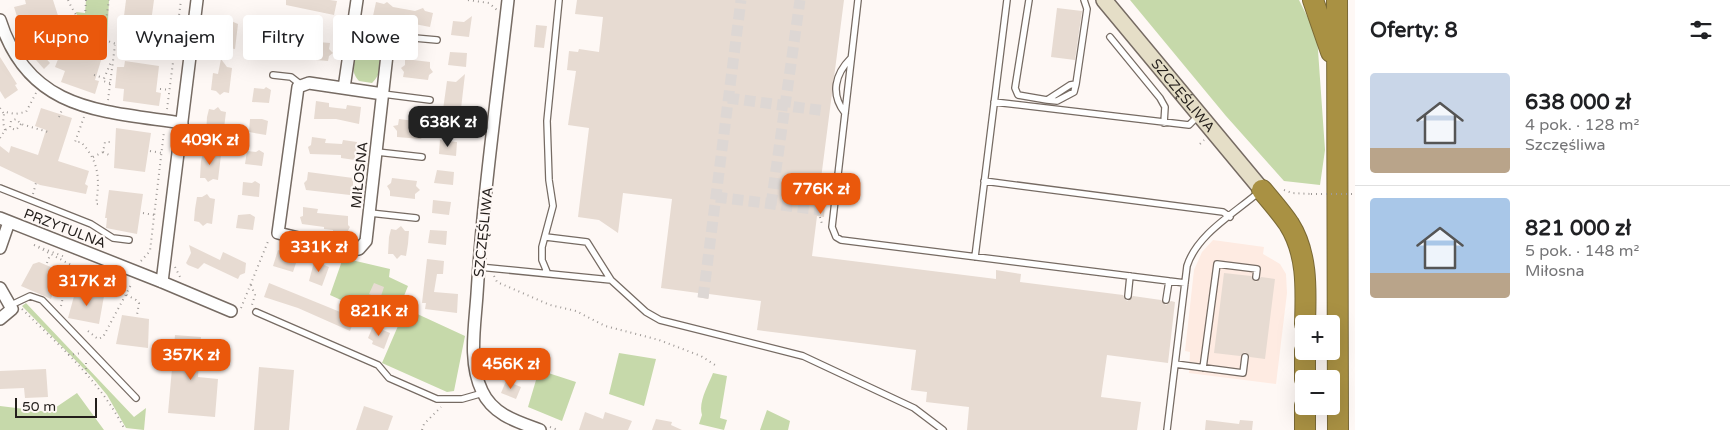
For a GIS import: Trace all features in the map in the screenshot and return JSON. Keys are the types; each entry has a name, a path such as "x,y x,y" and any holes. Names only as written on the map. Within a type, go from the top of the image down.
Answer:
{"highway":[{"path":"1313,0 1337,70"},
{"path":"1337,0 1338,430"},
{"path":"1262,190 1288,223 1300,245 1304,266 1305,315"},
{"path":"1305,415 1305,430"}],"street":[{"path":"162,282 197,0"},
{"path":"355,15 357,0"},
{"name":"SZCZĘŚLIWA","path":"508,0 479,267 474,365 483,393 496,410 509,418 543,427"},
{"name":"SZCZĘŚLIWA","path":"1104,0 1194,120 1262,190"},
{"path":"0,24 10,45 28,71 60,97 95,111 182,123"},
{"path":"344,88 348,60"},
{"name":"MIŁOSNA","path":"300,84 296,91 278,233 343,249 360,248 366,241 370,213 386,60"},
{"path":"300,84 308,83 382,94"},
{"path":"0,248 5,220"},
{"name":"PRZYTULNA","path":"5,220 162,282 231,312"},
{"path":"0,288 14,306 0,319"}],"lane":[{"path":"547,272 542,260 542,247 553,206 549,180 547,120 560,0"},
{"path":"858,0 832,227 836,237 841,240 1185,283"},
{"path":"975,257 1007,0"},
{"path":"1029,0 1015,88 1018,95 1058,101 1074,92 1087,9 1084,0"},
{"path":"1110,36 1160,98 1165,107 1164,123"},
{"path":"418,38 438,40"},
{"path":"845,112 837,104 835,94 838,73 851,58"},
{"path":"273,75 291,77 300,84"},
{"path":"382,94 430,100"},
{"path":"994,102 1164,123 1194,120"},
{"path":"377,152 422,157"},
{"path":"984,181 1222,212 1230,217"},
{"path":"0,188 91,224 112,238 129,240"},
{"path":"1167,430 1185,283 1191,254 1201,241 1262,190"},
{"path":"370,213 416,218"},
{"path":"546,237 587,242 611,280 646,312 660,320 803,356 914,408 944,430"},
{"path":"1203,368 1217,264 1257,269 1256,277"},
{"path":"479,267 547,272 611,280"},
{"path":"1128,296 1130,276"},
{"path":"1166,300 1169,281"},
{"path":"14,306 30,296 42,300 136,398"},
{"path":"256,312 378,366 389,378 437,399 447,401 483,393"},
{"path":"1175,364 1243,373 1245,357"}],"path":[{"path":"68,0 76,15"},
{"path":"85,15 86,0"},
{"path":"106,15 108,0"},
{"path":"179,15 181,0"},
{"path":"468,0 489,4"},
{"path":"107,42 115,45 107,106"},
{"path":"104,78 113,59"},
{"path":"136,262 140,263 144,255 150,251 174,60"},
{"path":"95,80 96,75 104,78 103,81 110,83"},
{"path":"160,89 170,90"},
{"path":"4,114 6,112 19,114 27,111 38,90"},
{"path":"59,117 64,105"},
{"path":"0,108 4,114 5,130"},
{"path":"85,113 76,142 82,142 93,158 99,174 96,204 99,204"},
{"path":"19,114 21,124 48,132"},
{"path":"10,128 10,121 19,120"},
{"path":"0,138 5,130 10,128 16,130 21,124"},
{"path":"93,158 103,152 105,142 110,142"},
{"path":"150,151 162,153"},
{"path":"103,152 111,156"},
{"path":"34,192 36,184"},
{"path":"1311,194 1355,194"},
{"path":"822,203 823,195"},
{"path":"26,214 28,207"},
{"path":"143,213 154,215"},
{"path":"820,216 822,224"},
{"path":"243,306 267,240"},
{"path":"34,245 139,303 137,315"},
{"path":"47,263 50,255"},
{"path":"174,262 182,280"},
{"path":"62,303 70,266"},
{"path":"92,290 95,268"},
{"path":"495,268 494,276 497,282 550,305 576,311 604,326 659,340 701,356 718,367"},
{"path":"489,279 494,276"},
{"path":"94,342 103,337 132,283"},
{"path":"251,284 254,295 252,308 256,312"},
{"path":"14,306 68,355 106,396 125,430"},
{"path":"88,331 98,339"},
{"path":"68,355 81,355"},
{"path":"86,361 86,374"},
{"path":"422,430 424,424 447,401"},
{"path":"543,427 558,430"}],"shaded area":[{"path":"1213,240 1264,247 1263,254 1280,264 1286,274 1287,293 1276,384 1189,373 1190,352 1185,351 1194,270 1202,252"}],"green space":[{"path":"86,0 109,0 107,42 107,15 77,15 76,12 85,13"},
{"path":"1130,0 1299,0 1317,36 1325,150 1320,185 1284,181 1226,116"},
{"path":"353,60 382,60 378,75 372,83 359,81 353,71"},
{"path":"343,258 390,269 389,277 408,286 400,306 465,336 454,391 447,392 382,363 398,326 330,295"},
{"path":"26,303 134,417 146,408 144,430 126,428 107,395 92,377 22,306"},
{"path":"619,353 656,359 644,406 609,394"},
{"path":"539,370 576,382 562,421 528,407"},
{"path":"713,373 727,376 720,418 727,420 724,430 699,424 702,415 702,399"},
{"path":"77,393 104,430 0,430 0,406 49,412"},
{"path":"767,410 790,421 788,430 760,430"}],"building":[{"path":"25,0 53,0 58,15 17,15 14,7 26,4"},
{"path":"126,0 154,0 152,15 124,15"},
{"path":"286,0 337,1 334,15 286,5"},
{"path":"577,0 844,0 818,202 825,204 824,217 817,216 812,256 996,279 996,270 1021,274 1020,282 1123,295 1127,301 1133,296 1161,300 1166,305 1171,301 1175,302 1168,363 1107,355 1101,397 1141,402 1137,430 967,430 969,407 926,402 927,392 911,390 916,350 757,330 761,301 709,294 708,299 698,297 698,293 661,288 672,199 623,193 618,233 599,220 578,217 589,128 568,125 576,71 567,70 569,51 578,52 579,49 599,52 603,17 575,14"},
{"path":"376,2 384,4 387,2 393,7 415,11 423,8 425,11 433,13 430,27 418,25 418,15 373,15"},
{"path":"1057,8 1082,11 1075,60 1051,57"},
{"path":"472,16 469,37 451,35 453,21 464,22"},
{"path":"233,22 238,24 235,49 233,49"},
{"path":"536,25 547,26 544,48 534,47"},
{"path":"323,42 330,43 329,49 333,53 329,56 328,61 316,60 323,60"},
{"path":"450,52 467,53 466,67 448,65"},
{"path":"0,57 17,84 15,85 18,90 5,99 0,91"},
{"path":"36,60 47,60 50,63 44,69"},
{"path":"58,60 101,60 95,80 99,81 95,94 61,82 65,71 55,67"},
{"path":"221,60 227,67 232,68 229,93 224,92 220,95 216,91 211,90 213,73 218,74"},
{"path":"405,60 430,62 430,68 433,72 429,75 428,80 403,77 404,72 401,68 405,65"},
{"path":"125,61 159,66 156,92 161,93 159,106 123,101 124,89 115,88 117,67 124,67"},
{"path":"465,74 459,126 441,124 447,81 456,82"},
{"path":"266,87 271,90 269,103 252,102 254,88 264,89"},
{"path":"316,101 329,103 329,107 346,109 347,105 361,107 359,124 336,119 314,119"},
{"path":"218,107 221,111 226,112 223,136 218,136 214,139 206,134 207,117 209,109 214,110"},
{"path":"41,108 72,118 58,161 89,171 85,184 88,186 86,194 40,185 0,166 0,146 9,153 11,146 38,155 46,130 35,126"},
{"path":"250,119 268,121 266,135 249,132"},
{"path":"399,119 423,122 426,131 421,139 397,137 397,131 393,126 398,125"},
{"path":"116,128 151,133 145,172 114,168"},
{"path":"312,137 326,139 325,143 342,144 343,140 357,142 356,150 359,154 355,155 355,160 341,158 341,155 310,154 308,147 311,145"},
{"path":"440,140 457,142 456,156 439,154"},
{"path":"213,150 216,155 221,155 218,180 213,179 208,182 205,178 200,178 201,161 203,153 208,154"},
{"path":"259,150 264,153 262,166 245,164 247,151 256,152"},
{"path":"437,170 454,172 453,185 434,183"},
{"path":"308,172 353,178 353,187 350,195 306,190 304,183 307,180"},
{"path":"392,178 417,181 416,186 420,190 415,194 415,199 390,196 387,186 391,183"},
{"path":"255,181 260,184 259,197 242,195 243,182 252,183"},
{"path":"109,190 143,194 137,234 106,228 107,218 105,218"},
{"path":"207,194 210,198 215,199 212,224 207,223 203,226 199,222 194,221 195,209 197,197"},
{"path":"433,200 451,202 449,215 432,213"},
{"path":"303,207 318,209 317,213 348,216 348,225 350,227 346,234 333,232 333,230 324,229 324,227 302,224 300,217 303,216"},
{"path":"250,214 255,217 253,230 236,228 238,215"},
{"path":"401,226 405,231 409,231 408,244 406,256 401,255 397,259 393,254 388,254 389,237 391,229 396,230"},
{"path":"430,230 447,231 446,245 428,243"},
{"path":"189,245 220,260 223,252 246,263 245,273 240,275 238,279 204,263 198,269 188,265 186,263 191,253"},
{"path":"278,250 298,257 293,272 273,266"},
{"path":"323,259 324,265 329,267 322,286 309,281 314,262 319,263"},
{"path":"427,259 444,261 443,274 437,274 434,292 458,294 457,313 425,309 426,303 422,303"},
{"path":"39,262 60,271 51,299 21,286 33,264"},
{"path":"1224,273 1251,276 1256,282 1261,277 1275,279 1265,359 1250,357 1245,352 1240,356 1214,353"},
{"path":"269,283 355,318 350,331 298,308 264,297"},
{"path":"374,283 384,287 380,299 369,294"},
{"path":"76,289 104,296 99,324 68,318"},
{"path":"122,315 149,319 148,348 116,344"},
{"path":"373,326 390,333 384,349 372,344 373,341 368,338"},
{"path":"175,335 201,337 198,377 218,379 215,417 168,413"},
{"path":"496,362 509,367 504,377 492,372"},
{"path":"259,367 294,370 289,430 254,430"},
{"path":"46,369 48,397 25,398 24,388 0,389 0,371"},
{"path":"506,381 521,387 516,399 501,393"},
{"path":"364,406 393,416 388,430 356,430"},
{"path":"585,412 603,419 605,412 632,421 628,430 579,430"},
{"path":"656,419 672,422 671,425 682,430 652,430"},
{"path":"1206,420 1239,424 1240,420 1253,421 1252,430 1205,430"}],"tunnel":[{"path":"703,298 741,0"},
{"path":"771,205 800,0"},
{"path":"728,98 826,111"},
{"path":"716,197 821,210"}]}
